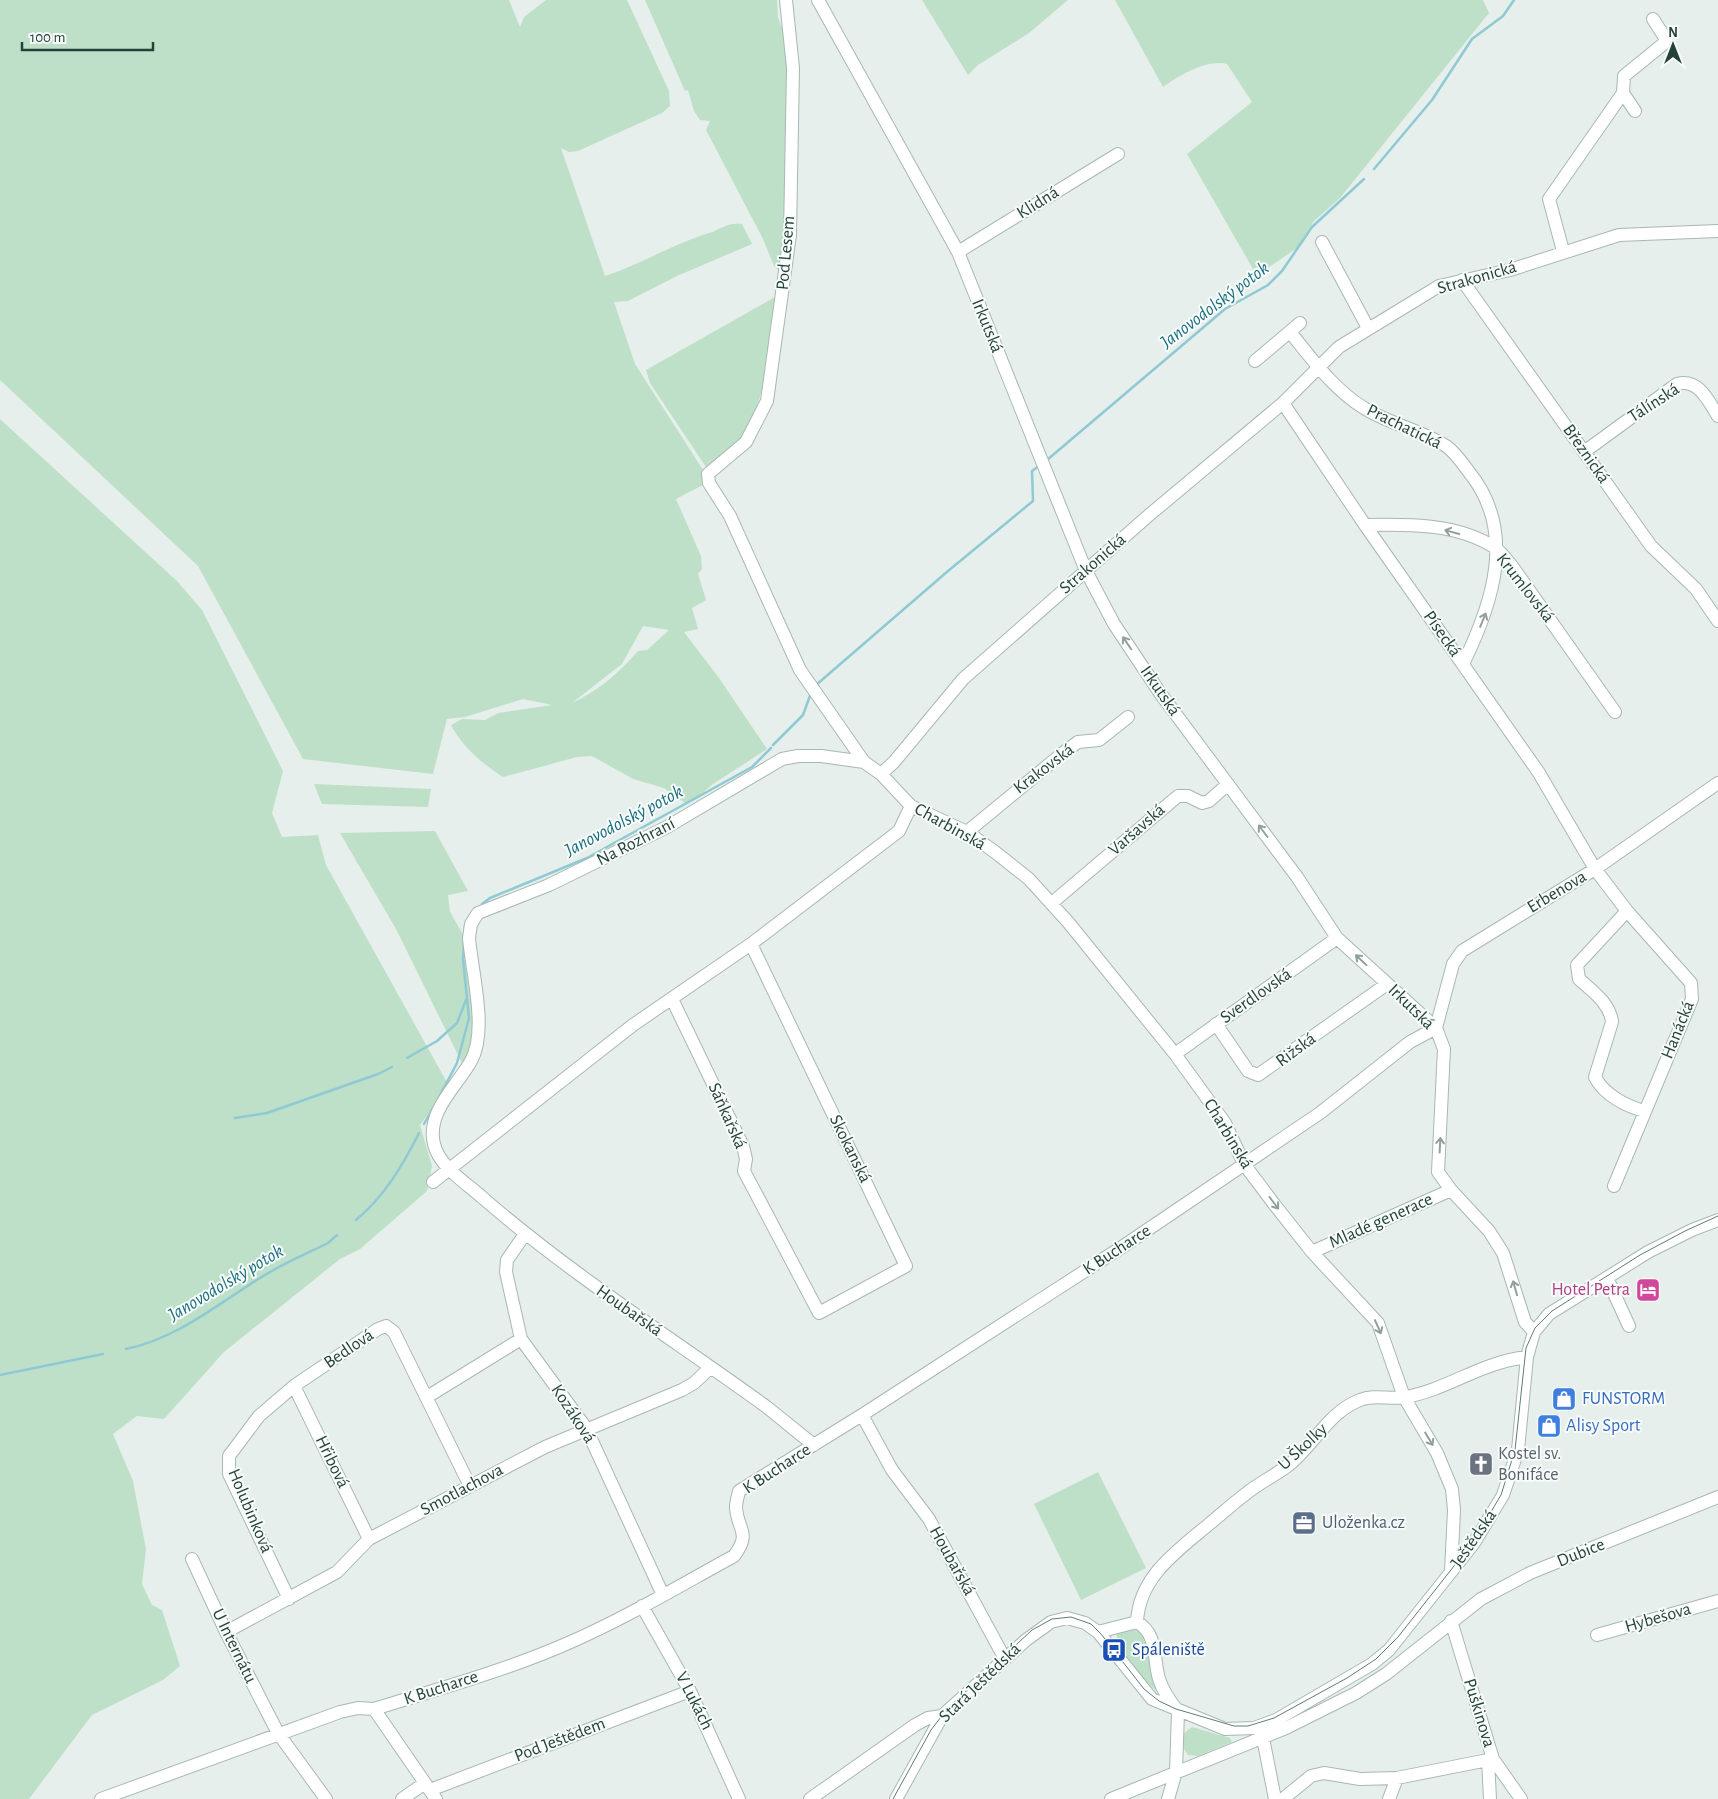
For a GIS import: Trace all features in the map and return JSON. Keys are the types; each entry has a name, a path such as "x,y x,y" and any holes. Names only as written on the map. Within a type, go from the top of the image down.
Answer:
{"street":[{"name":"Pod Lesem","path":"786,0 793,68 790,235 767,401 746,442 708,474 709,483 730,516 800,670 864,762"},
{"name":"Irkutská","path":"818,0 958,252 1086,571 1124,639 1160,693 1297,877 1337,938 1436,1028 1444,1049 1438,1172 1451,1190 1488,1231 1503,1253 1525,1322 1534,1332"},
{"path":"1563,251 1549,199 1623,93 1624,76 1667,41 1653,19"},
{"path":"1623,93 1635,111"},
{"name":"Klidná","path":"958,252 1118,154"},
{"name":"Strakonická","path":"881,774 894,762 963,679 1283,403 1339,347 1368,328 1438,286 1510,270 1619,234 1718,232"},
{"path":"1322,242 1368,328"},
{"name":"Březnická","path":"1462,280 1651,546 1696,589 1718,621"},
{"path":"1255,361 1300,323"},
{"path":"1290,332 1319,367"},
{"name":"Prachatická","path":"1319,367 1345,394 1364,409 1416,430 1448,447 1478,483 1494,526 1497,550 1493,590 1485,617 1463,664"},
{"name":"Tálínská","path":"1584,452 1677,384 1684,382 1699,388 1718,416"},
{"name":"Písecká","path":"1283,403 1365,525 1539,773 1595,869"},
{"name":"Krumlovská","path":"1365,525 1406,524 1432,527 1458,533 1497,550 1512,566 1614,712"},
{"name":"Krakovská","path":"967,832 1078,742 1099,740 1128,717"},
{"name":"Na Rozhraní","path":"451,1170 438,1156 432,1129 439,1109 472,1060 479,1042 480,1023 469,938 471,924 478,913 548,886 667,827 782,759 798,756 821,756 864,762 881,774"},
{"name":"Charbinská","path":"881,774 911,806 967,832 1029,879 1053,902 1175,1054 1226,1123 1244,1164 1312,1252 1378,1323 1404,1398 1440,1459 1452,1489 1454,1510 1450,1572"},
{"name":"Varšavská","path":"1053,902 1178,796 1188,796 1202,803 1209,801 1228,784"},
{"name":"Erbenova","path":"1436,1028 1454,964 1462,951 1595,869 1718,784"},
{"path":"433,1182 451,1170 633,1024 751,944 899,831 911,806"},
{"name":"Hanácká","path":"1595,869 1627,911 1682,970 1691,983 1692,990 1692,1000 1614,1186"},
{"path":"1627,911 1577,965 1576,974 1608,1007 1612,1015 1612,1022 1595,1077 1598,1084 1625,1106 1644,1111"},
{"name":"Sverdlovská","path":"1175,1054 1337,938"},
{"name":"Skokanská","path":"751,944 906,1266 820,1313"},
{"name":"Rižská","path":"1216,1024 1248,1071 1258,1075 1387,984"},
{"name":"Sáňkařská","path":"672,999 743,1146 746,1159 744,1170 820,1313"},
{"name":"K Bucharce","path":"102,1799 278,1733 340,1712 358,1708 374,1709 482,1675 565,1644 642,1606 734,1556 742,1545 744,1532 736,1507 739,1491 862,1415 1122,1247 1320,1113 1410,1042 1436,1028"},
{"name":"Houbařská","path":"451,1170 525,1234 592,1285 764,1406 814,1445"},
{"name":"Mladé generace","path":"1312,1252 1451,1190"},
{"name":"Ještědská","path":"1178,1711 1226,1729 1254,1728 1276,1720 1372,1664 1390,1650 1474,1543 1504,1495 1518,1450 1527,1357 1534,1332 1549,1314 1648,1252 1692,1230 1718,1220"},
{"name":"Kozáková","path":"525,1234 507,1260 506,1272 522,1339 586,1428 663,1595"},
{"path":"1607,1278 1629,1326"},
{"name":"Bedlová","path":"294,1386 378,1329 386,1326 394,1332 470,1486"},
{"path":"427,1397 522,1339"},
{"name":"U Školky","path":"1137,1622 1138,1606 1146,1586 1160,1567 1184,1543 1247,1492 1291,1463 1345,1408 1359,1400 1375,1396 1404,1398 1497,1362 1527,1357"},
{"name":"Smotlachova","path":"226,1632 338,1572 370,1539 586,1428 682,1390 694,1383 710,1368"},
{"name":"Hřibová","path":"294,1386 370,1539"},
{"name":"Holubinková","path":"289,1599 229,1474 228,1456 259,1416 294,1386"},
{"name":"Houbařská","path":"862,1415 892,1470 929,1519 1005,1659"},
{"name":"Dubice","path":"1451,1621 1481,1599 1530,1573 1718,1497"},
{"name":"U Internátu","path":"192,1559 226,1632 278,1733 326,1799"},
{"name":"Hybešova","path":"1597,1635 1718,1600"},
{"name":"V Lukách","path":"642,1606 690,1691 739,1799"},
{"name":"Stará Ještědská","path":"896,1799 942,1716 1005,1659 1051,1622 1067,1618 1085,1623 1098,1632 1152,1700 1178,1711"},
{"path":"1111,1799 1263,1738 1356,1693 1386,1674 1451,1621"},
{"name":"Puškinova","path":"1451,1621 1490,1759 1521,1799"},
{"path":"1098,1632 1137,1622 1146,1628 1154,1643 1160,1681 1166,1697 1178,1711 1176,1772 1168,1799"},
{"name":"Pod Ještědem","path":"402,1799 431,1791 690,1691"},
{"path":"374,1709 431,1791"},
{"path":"810,1799 915,1725 928,1718 942,1716"},
{"path":"1263,1738 1276,1799"},
{"path":"1283,1799 1311,1776 1324,1773 1360,1779 1397,1778 1490,1759 1490,1799"},
{"path":"1389,1799 1397,1778"}],"green space":[{"path":"0,0 509,0 520,27 524,17 546,0 627,0 669,91 670,106 662,113 578,151 569,152 561,148 605,276 733,224 742,224 752,244 677,276 628,301 614,302 635,364 703,470 705,484 676,499 701,556 702,569 698,574 706,600 692,608 698,629 684,632 719,678 767,749 713,784 693,801 685,803 664,788 633,779 592,756 577,757 503,777 461,741 451,725 462,719 485,720 498,713 552,705 523,699 465,717 447,719 433,774 303,759 198,566 0,380","holes":["643,626 669,630 647,650 638,651 616,674 600,687 572,703 622,664"]},
{"path":"645,0 777,0 778,17 783,31 792,86 788,231 781,273 774,266 763,239 706,130 710,121 700,120 694,111 688,90 685,91"},
{"path":"922,0 1068,0 1029,33 978,65 968,75"},
{"path":"1115,0 1483,0 1489,13 1340,198 1314,221 1297,248 1259,274 1253,269 1187,154 1252,102 1227,64 1219,63 1202,66 1185,73 1163,87"},
{"path":"775,297 766,372 756,409 749,426 737,446 708,470 650,383 646,370"},
{"path":"0,419 177,581 202,610 283,771 272,813 282,837 318,835 326,865 449,1086 420,1125 432,1166 427,1191 360,1249 340,1259 224,1352 164,1419 137,1416 113,1434 133,1481 146,1549 142,1584 152,1605 162,1610 180,1666 163,1680 92,1715 29,1799 0,1799"},
{"path":"314,784 431,789 428,807 322,804"},
{"path":"435,831 468,891 448,895 450,912 465,938 475,1007 470,1055 462,1063 396,929 340,833"},
{"path":"1098,1472 1146,1568 1081,1600 1034,1504"},
{"path":"1139,1630 1147,1636 1160,1694 1132,1666 1120,1648 1117,1633"},
{"path":"1192,1727 1230,1738 1232,1742 1198,1756 1188,1755 1184,1747 1183,1736"}],"waterway":[{"name":"Janovodolský potok","path":"1374,169 1432,100 1472,39 1503,16 1514,0"},
{"name":"Janovodolský potok","path":"1047,460 1225,309 1268,285 1282,271 1312,227 1364,179"},
{"name":"Janovodolský potok","path":"816,685 948,571 1033,501 1032,471 1039,466"},
{"name":"Janovodolský potok","path":"773,745 803,715 811,693"},
{"name":"Janovodolský potok","path":"482,904 490,898 587,858 752,767 771,748"},
{"name":"Janovodolský potok","path":"438,1099 457,1063 469,1018 463,959 465,926"},
{"path":"407,1058 437,1041 457,1023 466,1000"},
{"path":"235,1118 267,1113 378,1074 392,1067"},
{"name":"Janovodolský potok","path":"424,1124 433,1108"},
{"name":"Janovodolský potok","path":"356,1220 392,1180 419,1133"},
{"name":"Janovodolský potok","path":"126,1349 162,1337 196,1320 268,1273 328,1243 337,1235"},
{"name":"Janovodolský potok","path":"0,1375 103,1354"}],"tram line":[{"path":"893,1799 931,1730 947,1709 1032,1630 1052,1619 1071,1617 1091,1624 1144,1689 1159,1701 1176,1709 1234,1726 1248,1726 1274,1718 1347,1678 1376,1659 1398,1637 1473,1542 1501,1495 1515,1450 1526,1348 1535,1328 1552,1311 1640,1255 1718,1216"}],"place":[{"name":"Hotel Petra","path":"1648,1290"},
{"name":"FUNSTORM","path":"1564,1399"},
{"name":"Alisy Sport","path":"1549,1426"},
{"name":"Kostel sv. Bonifáce","path":"1481,1464"},
{"name":"Uloženka.cz","path":"1304,1523"},
{"name":"Spáleniště","path":"1114,1650"}]}
